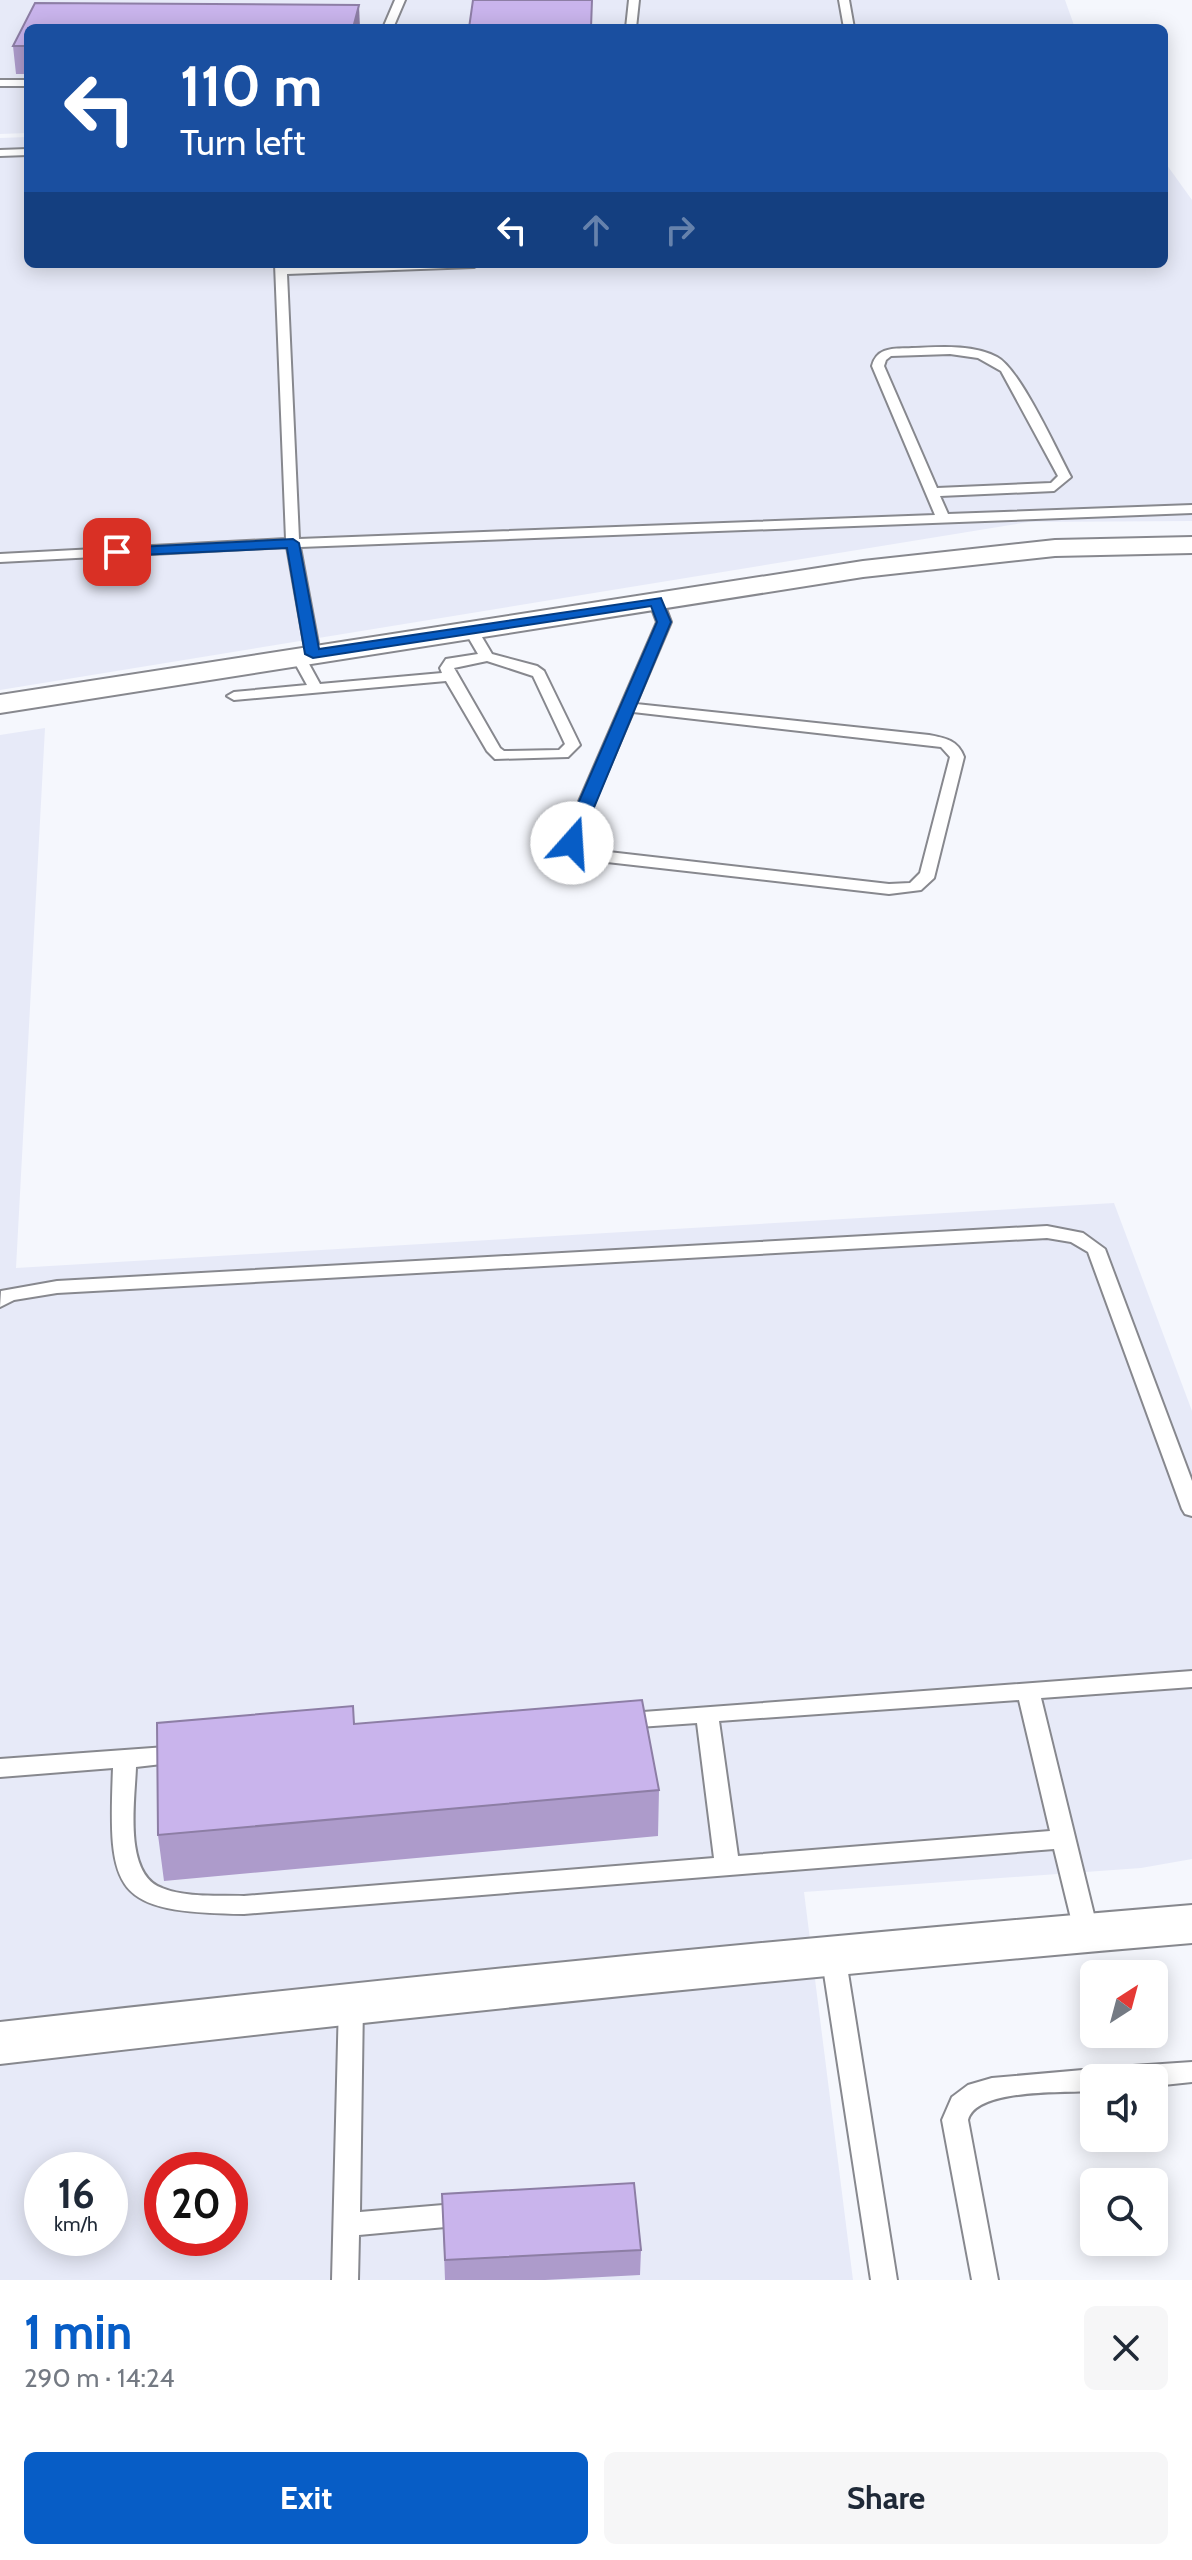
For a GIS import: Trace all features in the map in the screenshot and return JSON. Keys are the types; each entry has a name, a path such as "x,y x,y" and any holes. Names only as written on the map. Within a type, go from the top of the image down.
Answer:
{"street":[{"path":"0,704 863,569 1068,547 1192,545"},
{"path":"0,2043 351,2002 833,1954 1192,1924"}],"lane":[{"path":"390,24 400,0"},
{"path":"631,24 634,0"},
{"path":"844,0 848,24"},
{"path":"0,83 24,83"},
{"path":"0,153 24,152"},
{"path":"281,268 293,543 305,655 316,689"},
{"path":"932,492 1054,487 1064,481 1058,464 1006,369 998,360 966,353 888,353 880,358 878,366 943,518"},
{"path":"0,558 293,543 1192,509"},
{"path":"627,707 929,739 950,745 957,757 928,875 915,887 889,889 598,856 576,849 572,836 627,707 664,622 656,601"},
{"path":"471,630 487,657"},
{"path":"487,657 532,669 539,674 573,745 570,750 563,754 500,756 494,751 447,668 451,662 487,657"},
{"path":"234,696 450,676"},
{"path":"0,1301 8,1295 57,1287 1047,1232 1076,1237 1096,1249 1192,1509"},
{"path":"597,1722 1192,1679"},
{"path":"1028,1691 1087,1935"},
{"path":"707,1714 727,1866"},
{"path":"0,1768 204,1753"},
{"path":"125,1759 124,1857 139,1887 166,1899 244,1905 1065,1839"},
{"path":"833,1954 884,2280"},
{"path":"345,2280 351,2002"},
{"path":"1168,2074 1192,2072"},
{"path":"985,2280 955,2120 957,2110 965,2099 982,2090 1080,2081"},
{"path":"346,2225 488,2212"}],"shaded area":[{"path":"0,0 1065,0 1074,24 24,24 24,133 0,134"},
{"path":"24,137 24,268 1168,268 1168,167 1192,200 1192,521 1028,522 0,690 0,138"},
{"path":"45,728 16,1268 1114,1203 1192,1411 1192,1859 1141,1868 804,1892 853,2280 0,2280 0,735"}],"building":[{"path":"473,0 592,0 591,24 470,24"},
{"path":"35,3 359,5 354,24 24,24"},
{"path":"24,24 24,46 13,46"},
{"path":"642,1700 659,1790 158,1835 157,1723 353,1706 354,1724"},
{"path":"634,2183 641,2250 445,2260 442,2194"}],"route":[{"path":"117,552 293,543 313,654 656,601 664,622 572,836 572,843"}]}
